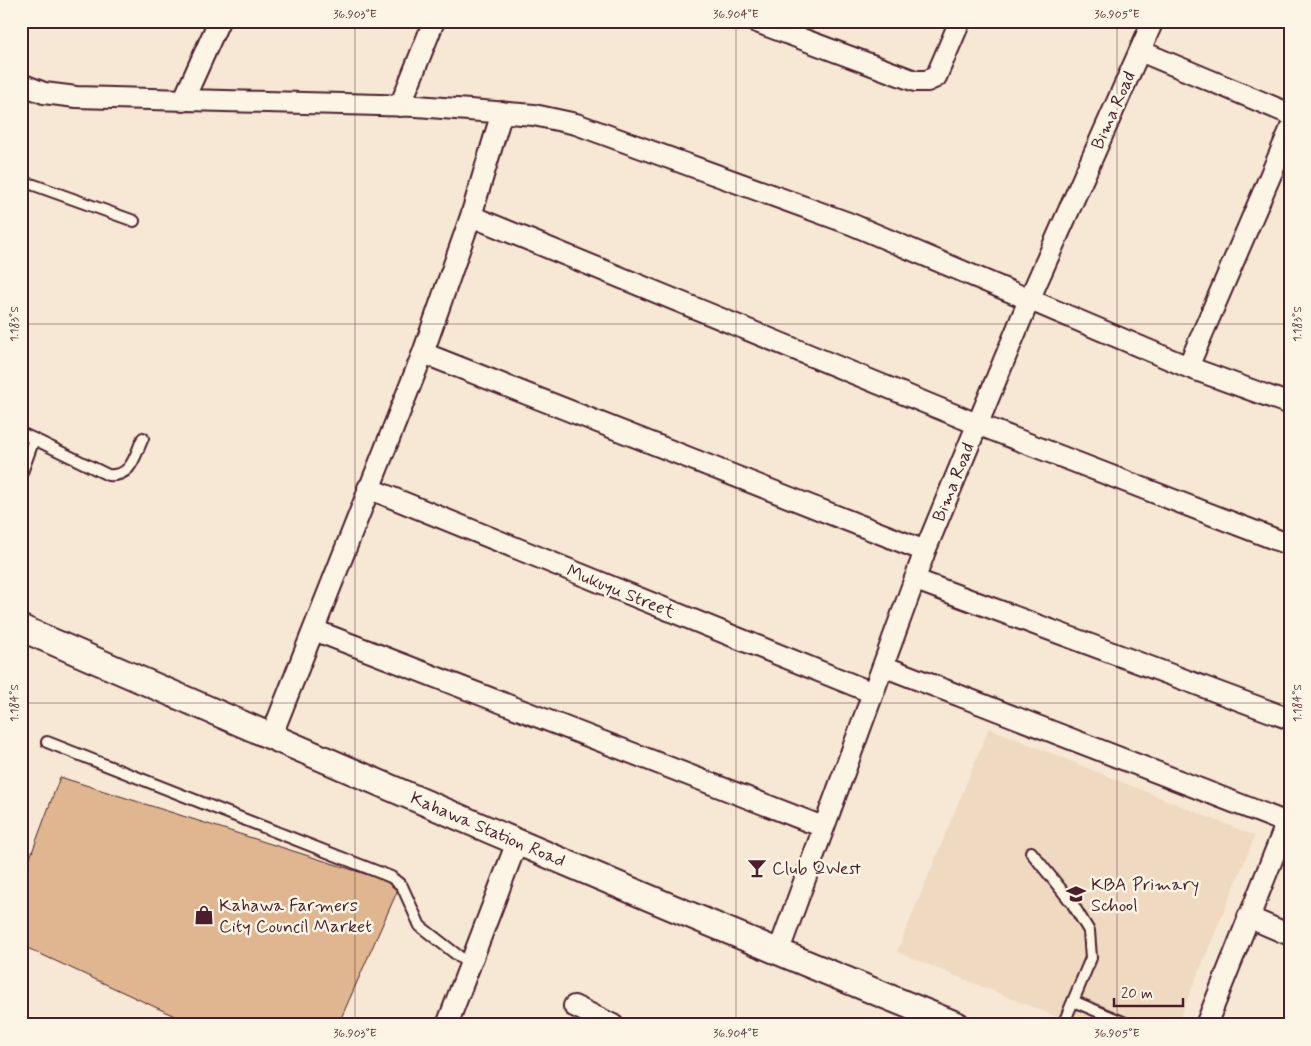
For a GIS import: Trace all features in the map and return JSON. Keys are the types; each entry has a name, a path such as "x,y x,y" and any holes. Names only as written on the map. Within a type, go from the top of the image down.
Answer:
{"street":[{"path":"182,101 219,21"},
{"path":"400,106 434,21"},
{"path":"754,21 915,81 926,81 936,77 960,21"},
{"name":"Bima Road","path":"778,953 823,827 916,580 925,551 1029,300 1153,21"},
{"path":"1140,51 1290,114"},
{"path":"21,84 44,93 76,97 400,106 534,115 576,124 851,224 1188,367 1290,404"},
{"path":"271,737 423,353 470,216 502,112"},
{"path":"1188,367 1290,130"},
{"path":"470,216 977,424 1290,544"},
{"path":"423,353 925,551"},
{"name":"Mukuyu Street","path":"368,488 873,693"},
{"path":"916,580 1290,719"},
{"name":"Kahawa Station Road","path":"21,628 271,737 778,953 956,1025"},
{"path":"314,630 823,827"},
{"path":"883,666 1288,823 1248,917 1206,1025"},
{"path":"447,1025 517,842"},
{"path":"1248,917 1290,935"},
{"path":"574,1006 613,1025"}],"lane":[{"path":"21,182 134,221"},
{"path":"21,433 108,475 118,476 128,470 142,438"},
{"path":"21,475 34,439"},
{"path":"47,742 390,877 402,886 420,926 470,965"},
{"path":"1031,852 1072,903 1089,931 1091,958 1063,1025"},
{"path":"1073,1001 1130,1025"}],"shaded area":[{"name":"KBA Primary School","path":"989,728 1255,836 1177,1025 1077,1025 897,952"}],"building":[{"name":"Kahawa Farmers City Council Market","path":"60,777 400,885 338,1025 194,1025 21,945 21,882"}],"place":[{"name":"Club QWest","path":"757,868"},
{"name":"KBA Primary School","path":"1076,894"},
{"name":"Kahawa Farmers City Council Market","path":"204,915"}]}
